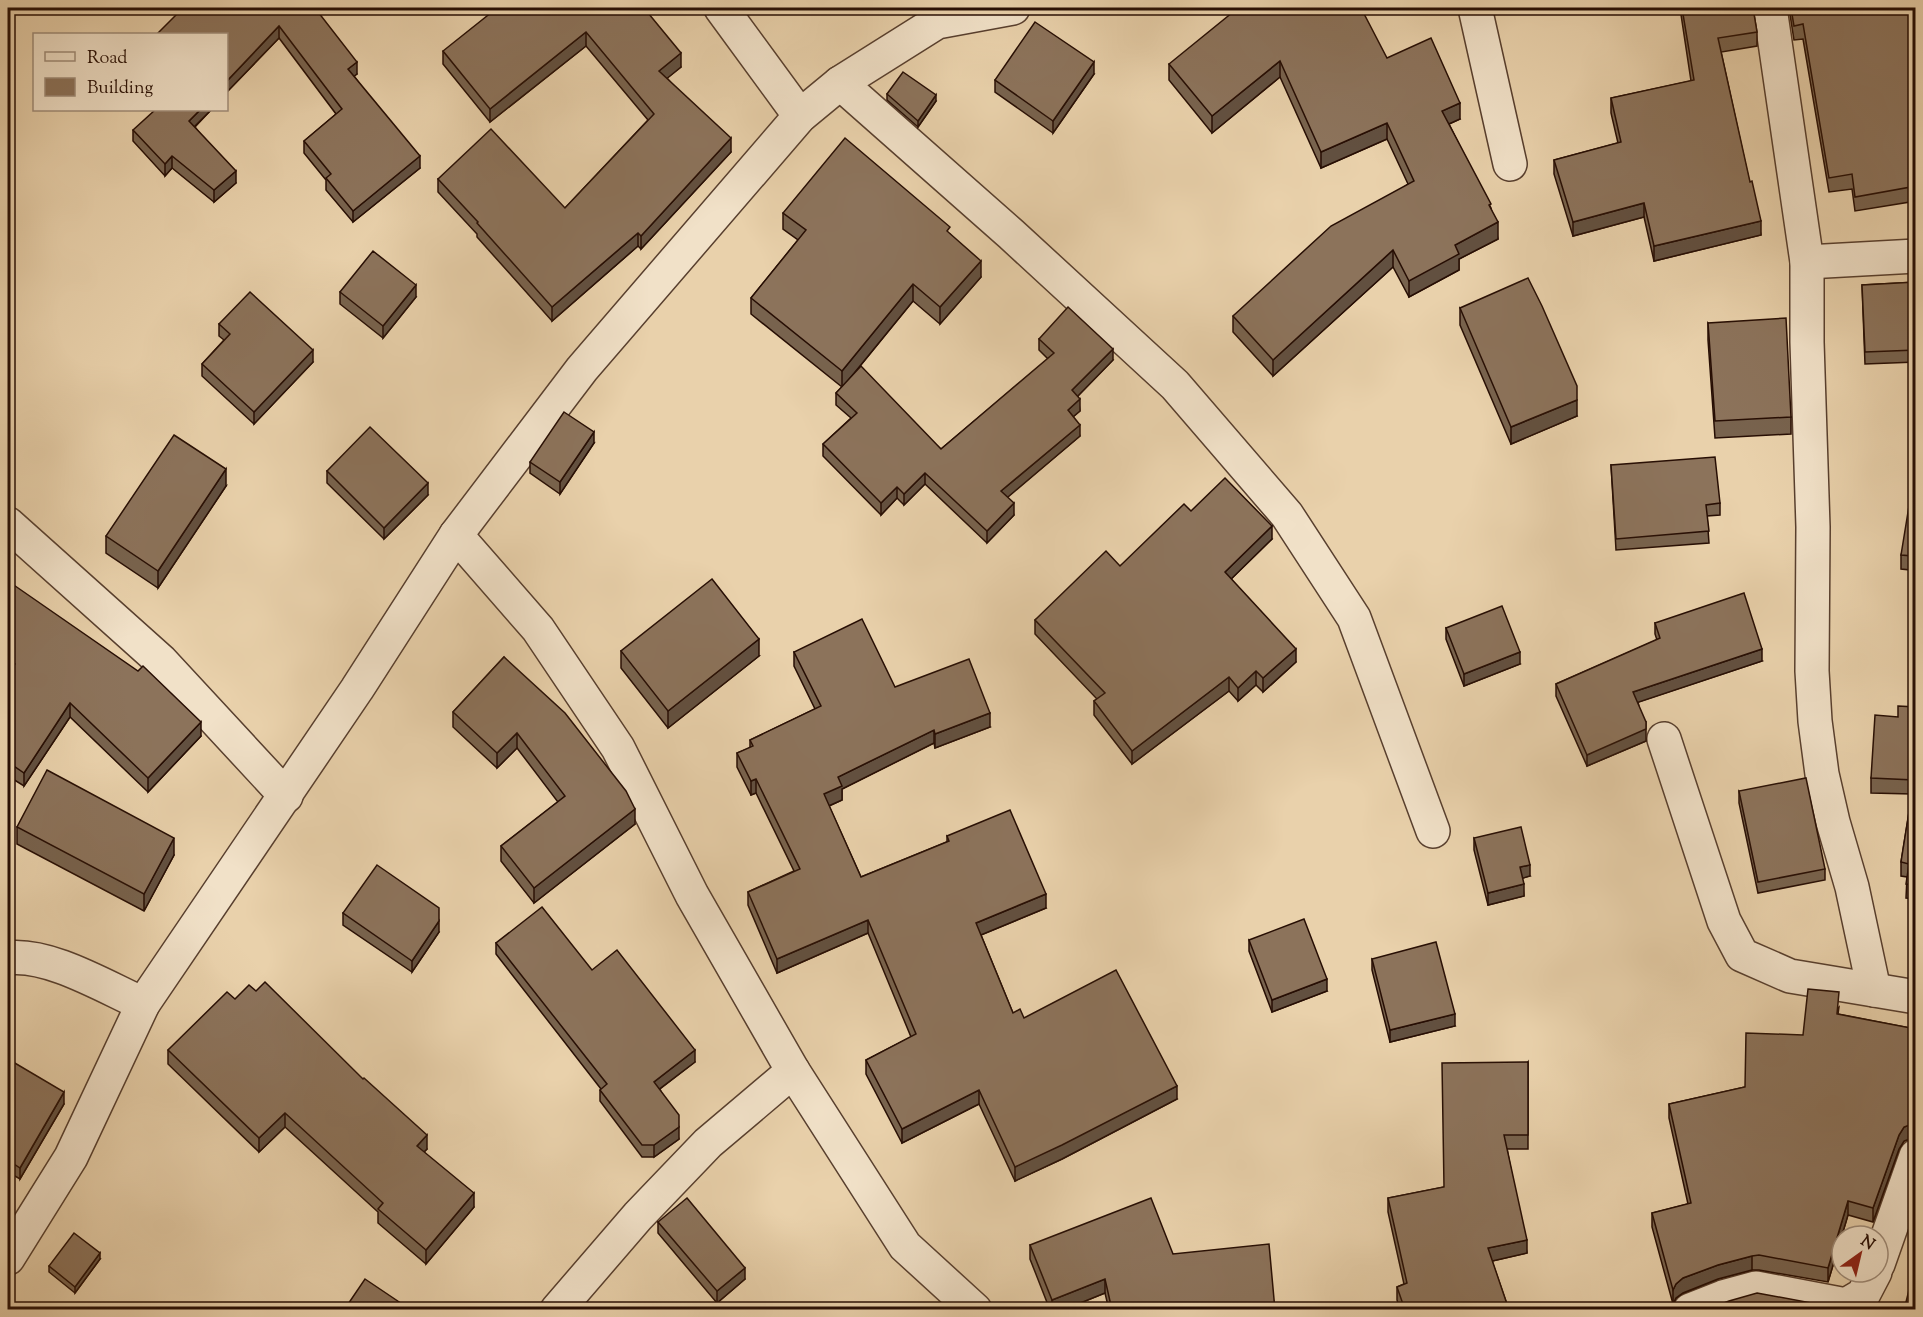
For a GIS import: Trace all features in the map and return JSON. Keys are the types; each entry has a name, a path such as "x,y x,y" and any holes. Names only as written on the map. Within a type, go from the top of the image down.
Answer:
{"street":[{"path":"721,8 800,116"},
{"path":"8,1258 71,1157 144,1004 286,796 456,535 582,369 800,116 840,83 937,22 1013,8"},
{"path":"1475,8 1510,164"},
{"path":"1770,8 1807,262 1807,342 1813,527 1812,671 1815,721 1822,774 1852,887 1874,990"},
{"path":"840,83 1011,234 1175,385 1287,515 1354,618 1432,831"},
{"path":"1807,262 1916,256"},
{"path":"8,524 161,661 286,796"},
{"path":"456,535 538,629 618,748 692,895 793,1071 905,1246 975,1310"},
{"path":"1664,739 1724,921 1742,955 1790,976 1916,997"},
{"path":"8,958 20,956 54,964 144,1004"},
{"path":"557,1310 638,1216 708,1143 793,1071"},
{"path":"1890,1230 1916,1156"},
{"path":"1690,1310 1723,1297 1756,1288 1846,1305 1863,1295 1869,1284"}],"building":[{"path":"183,8 315,8 357,62 348,69 420,156 353,211 326,178 331,174 304,141 342,109 279,26 228,80 228,33 158,33"},
{"path":"497,8 644,8 681,53 659,71 731,138 641,236 638,233 552,307 438,179 491,129 565,208 654,114 586,32 490,109 443,51"},
{"path":"1238,8 1361,8 1387,58 1431,38 1460,103 1442,111 1491,204 1489,205 1498,222 1455,245 1459,254 1409,281 1393,250 1273,360 1233,316 1331,226 1414,181 1387,123 1321,152 1280,61 1212,116 1169,64"},
{"path":"1682,8 1753,8 1757,32 1718,38 1761,221 1654,246 1644,203 1573,222 1554,160 1621,142 1611,98 1694,80"},
{"path":"1791,8 1916,8 1916,186 1855,197 1852,174 1829,178 1803,24 1794,26"},
{"path":"1035,22 1094,62 1053,121 995,80"},
{"path":"903,72 936,95 918,121 887,94"},
{"path":"154,111 199,111 189,121 236,171 214,190 172,156 165,164 133,130"},
{"path":"845,138 950,227 947,231 981,261 940,307 913,284 842,371 751,298 806,230 783,213"},
{"path":"373,251 416,285 383,326 340,292"},
{"path":"1528,278 1577,386 1577,400 1511,427 1460,308"},
{"path":"1916,282 1916,350 1865,352 1862,285"},
{"path":"250,292 313,350 254,412 202,364 230,334 219,324"},
{"path":"1068,307 1113,349 1072,390 1080,399 1068,410 1080,425 1001,491 1014,503 987,531 925,473 904,494 897,487 881,503 823,444 857,413 836,393 861,366 941,449 1054,353 1039,339"},
{"path":"1786,318 1791,417 1715,421 1708,323"},
{"path":"564,412 594,432 560,482 530,462"},
{"path":"370,427 428,483 384,528 327,471"},
{"path":"174,435 226,469 158,571 106,536"},
{"path":"1715,457 1720,503 1706,505 1709,531 1616,539 1611,465"},
{"path":"1225,478 1272,526 1225,572 1296,649 1263,678 1256,671 1238,688 1229,677 1132,751 1094,701 1105,693 1035,620 1106,551 1120,566 1184,504 1191,511"},
{"path":"1909,506 1916,507 1916,577 1909,576 1913,556 1901,555"},
{"path":"712,579 759,639 668,711 621,651"},
{"path":"8,581 138,671 143,666 201,722 148,778 70,703 24,773 8,762 8,675 15,664 8,659"},
{"path":"1744,593 1762,649 1633,692 1646,722 1646,729 1587,755 1556,684 1660,638 1655,623"},
{"path":"1502,606 1520,652 1464,674 1446,628"},
{"path":"862,619 895,687 969,659 990,713 935,734 934,730 838,777 842,786 824,794 861,877 949,841 947,836 1010,810 1046,894 976,923 1013,1013 1020,1009 1024,1018 1116,970 1177,1086 1015,1167 979,1090 902,1129 866,1060 916,1034 868,920 777,959 748,892 800,869 756,779 751,781 737,753 753,746 750,740 821,706 794,652"},
{"path":"504,657 565,713 626,791 635,809 534,888 501,846 565,796 517,733 497,753 453,712"},
{"path":"1898,706 1916,707 1916,885 1906,884 1909,864 1901,862 1914,780 1871,778 1875,715 1898,717"},
{"path":"47,770 174,838 144,894 17,827"},
{"path":"1806,778 1825,869 1758,882 1739,791"},
{"path":"1521,827 1530,865 1520,867 1524,884 1488,893 1474,838"},
{"path":"377,865 439,908 439,921 412,961 343,913"},
{"path":"542,907 592,970 617,950 695,1050 654,1082 679,1115 679,1127 654,1145 642,1145 600,1090 607,1084 496,943"},
{"path":"1304,919 1327,979 1272,1000 1249,940"},
{"path":"1436,942 1455,1014 1390,1030 1372,959"},
{"path":"265,982 363,1079 427,1135 417,1146 474,1193 426,1250 378,1209 383,1203 285,1113 259,1138 168,1050 227,992 235,999 249,985 256,991"},
{"path":"1808,989 1839,992 1837,1014 1916,1029 1916,1124 1904,1127 1899,1135 1873,1208 1848,1201 1841,1224 1830,1224 1828,1268 1759,1255 1718,1265 1683,1278 1673,1290 1652,1213 1691,1203 1669,1104 1745,1087 1746,1033 1803,1035"},
{"path":"8,1059 64,1092 20,1168 8,1160"},
{"path":"1528,1062 1528,1135 1504,1135 1527,1240 1488,1248 1509,1310 1405,1310 1397,1287 1407,1283 1388,1198 1444,1187 1442,1063"},
{"path":"687,1198 745,1268 717,1291 658,1222"},
{"path":"1151,1198 1173,1254 1269,1244 1275,1310 1112,1310 1105,1279 1052,1300 1030,1245"},
{"path":"1916,1200 1916,1220 1909,1218"},
{"path":"74,1233 100,1253 75,1287 49,1266"},
{"path":"1916,1262 1916,1310 1904,1310"},
{"path":"365,1279 411,1310 344,1310"},
{"path":"1757,1293 1817,1304 1816,1310 1706,1310"}]}
